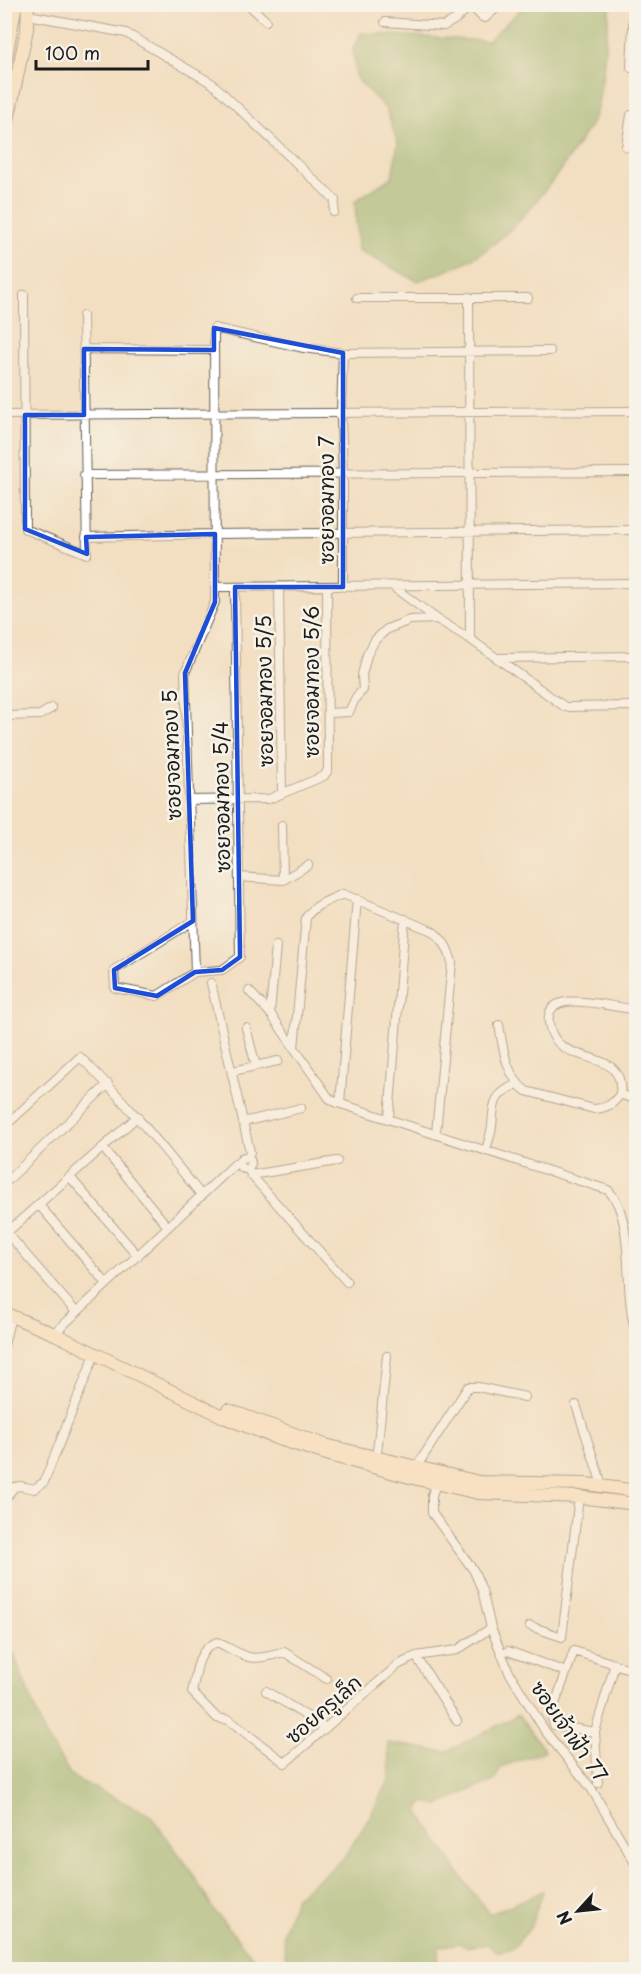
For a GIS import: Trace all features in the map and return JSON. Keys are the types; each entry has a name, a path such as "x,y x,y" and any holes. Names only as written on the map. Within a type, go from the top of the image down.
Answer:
{"main road":[{"path":"4,67 16,4"},
{"path":"4,139 27,29 28,10"},
{"path":"4,1304 214,1405 376,1463"},
{"path":"8,1315 57,1335 236,1422 276,1438 414,1473 479,1482 587,1484 636,1491"},
{"path":"414,1473 436,1484 478,1493 579,1497 636,1504"}],"street":[{"path":"248,4 266,21"},
{"path":"385,22 444,26 472,5 485,18 501,4"},
{"path":"631,68 635,31 634,4"},
{"path":"28,10 126,33 213,84 334,200 334,212"},
{"path":"626,147 633,130 631,115"},
{"path":"24,296 25,529 87,554 83,316"},
{"path":"470,297 470,639"},
{"path":"357,298 528,298"},
{"name":"ซอยจอมทอง 5","path":"195,972 185,673 215,602 214,328 304,348 343,353"},
{"path":"84,349 214,350"},
{"path":"343,353 550,351"},
{"name":"ซอยจอมทอง 7","path":"343,353 341,414 343,587"},
{"path":"4,415 470,414 636,411"},
{"path":"84,475 636,472"},
{"path":"86,537 636,530"},
{"path":"215,587 636,583"},
{"path":"392,585 437,619 470,639 565,707 636,706"},
{"name":"ซอยจอมทอง 5/4","path":"195,972 222,970 240,957 235,587"},
{"name":"ซอยจอมทอง 5/5","path":"279,587 282,794"},
{"name":"ซอยจอมทอง 5/6","path":"282,794 324,777 328,771 327,587"},
{"path":"328,713 349,712 356,697 363,690 367,655 375,640 387,629 410,620 437,619"},
{"path":"497,658 636,656"},
{"path":"4,716 29,717 40,715 52,708"},
{"path":"189,800 269,799 282,794"},
{"path":"282,825 283,880"},
{"path":"238,877 283,880 308,865"},
{"path":"294,1048 306,918 309,912 322,903 343,894 432,931 442,939 452,962 436,1133"},
{"path":"340,1103 357,899"},
{"path":"389,1118 405,919"},
{"path":"193,921 114,970 115,988 157,996 195,972"},
{"path":"270,1013 276,945"},
{"path":"211,983 250,1152 248,1157"},
{"path":"249,991 270,1013 329,1098 608,1190 616,1198 622,1215 630,1306 636,1332"},
{"path":"499,1025 503,1050 517,1084 526,1091 594,1109 605,1108 612,1104 620,1094 620,1079 615,1070 607,1064 563,1048 554,1040 548,1018 550,1010 556,1004 577,1001 636,1009"},
{"path":"246,1028 256,1066"},
{"path":"4,1127 80,1058 138,1116 202,1196"},
{"path":"232,1071 278,1060"},
{"path":"4,1184 108,1084"},
{"path":"486,1150 492,1129 492,1112 495,1101 502,1091 517,1084"},
{"path":"620,1094 636,1100"},
{"path":"243,1122 301,1108"},
{"path":"76,1312 6,1234 138,1116"},
{"path":"103,1148 168,1227"},
{"path":"58,1330 235,1164 239,1163 241,1158 248,1157"},
{"path":"248,1157 252,1163 250,1172"},
{"path":"239,1163 242,1169 250,1172 337,1161"},
{"path":"250,1172 347,1282"},
{"path":"70,1178 138,1256"},
{"path":"39,1205 107,1284"},
{"path":"4,1345 8,1315"},
{"path":"4,1501 14,1487 34,1489 44,1482 95,1354"},
{"path":"376,1463 387,1356"},
{"path":"414,1473 468,1387 525,1397"},
{"path":"576,1405 606,1500"},
{"name":"ซอยเจ้าฟ้า 77","path":"436,1484 432,1495 432,1513 474,1571 482,1590 491,1628 509,1672 539,1722 591,1788 636,1865"},
{"path":"530,1626 562,1638 579,1497"},
{"name":"ซอยครูเล็ก","path":"327,1679 284,1652 268,1658 252,1659 217,1642 207,1646 201,1654 192,1692 217,1718 230,1720 285,1763 398,1665 416,1656 457,1650 491,1628"},
{"path":"508,1651 566,1672"},
{"path":"595,1732 554,1725 551,1715 574,1651 636,1671"},
{"path":"416,1656 457,1720"},
{"path":"598,1784 595,1732 615,1664"},
{"path":"266,1691 326,1728"}],"highlighted area":[{"path":"214,328 343,353 343,587 235,587 240,957 222,970 195,972 157,996 115,988 114,970 193,921 185,673 215,602 215,534 86,537 87,554 25,529 25,415 84,415 84,349 214,350"}],"green space":[{"path":"526,4 611,5 598,104 593,121 571,154 551,183 515,225 483,252 455,267 417,281 358,250 355,201 392,177 398,143 386,109 356,78 353,49 361,33 488,41"},
{"path":"5,1650 14,1654 44,1733 72,1777 150,1815 189,1868 215,1912 263,1969 5,1969"},
{"path":"518,1715 545,1751 501,1767 494,1781 440,1805 423,1802 418,1811 460,1875 490,1914 543,1891 530,1928 513,1948 497,1952 487,1944 467,1947 458,1943 439,1947 437,1969 287,1969 283,1932 295,1898 344,1858 365,1825 390,1779 388,1743 446,1752"}]}
